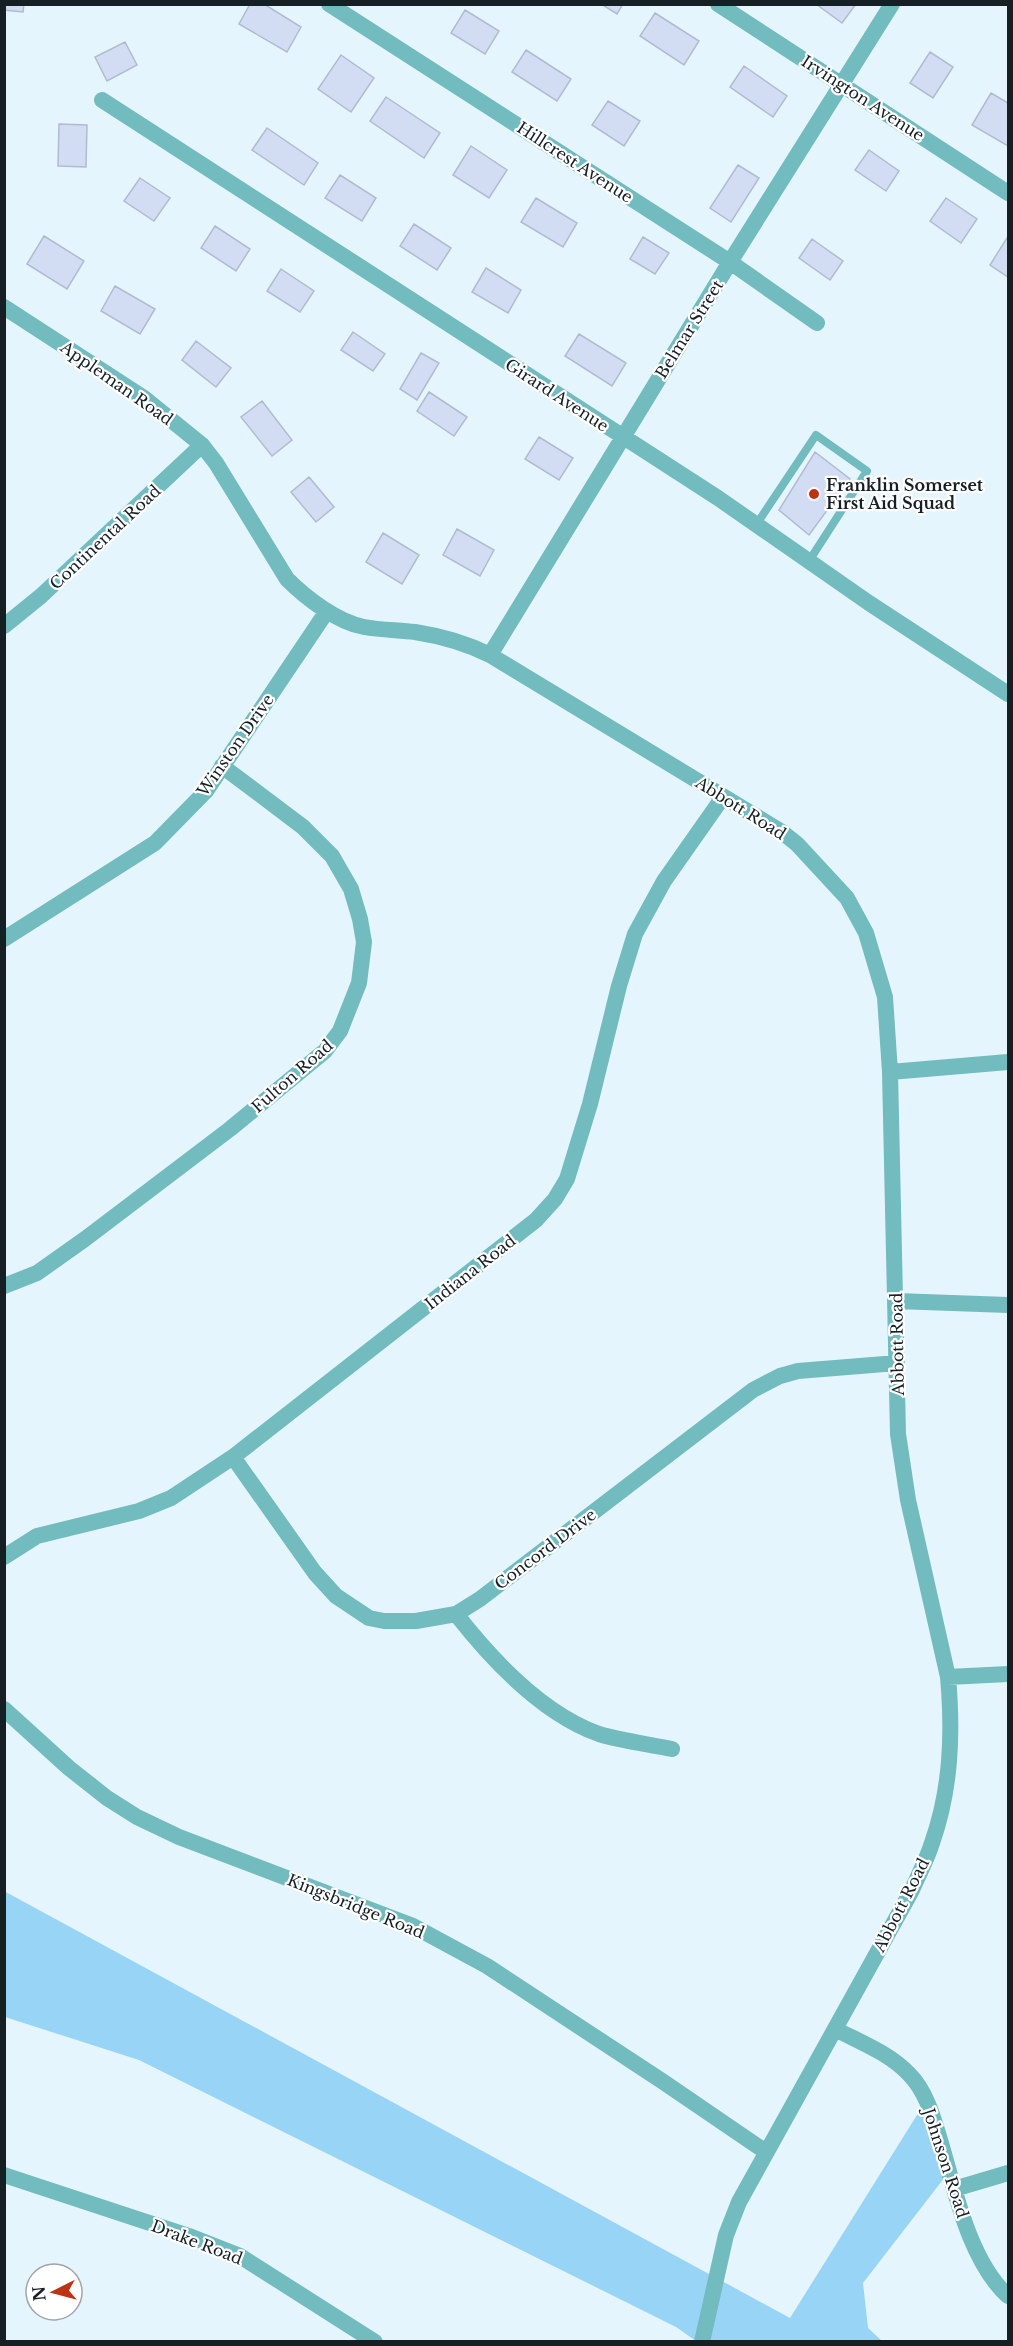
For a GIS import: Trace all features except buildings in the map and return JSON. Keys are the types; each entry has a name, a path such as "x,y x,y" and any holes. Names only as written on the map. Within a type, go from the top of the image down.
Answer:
{"street":[{"name":"Hillcrest Avenue","path":"329,4 730,262 817,323"},
{"name":"Irvington Avenue","path":"718,4 1008,193"},
{"name":"Belmar Street","path":"490,655 730,262 892,4"},
{"name":"Girard Avenue","path":"102,100 718,498 1008,694"},
{"name":"Appleman Road","path":"4,307 144,398 202,446 216,463 287,579 299,591 327,611"},
{"name":"Continental Road","path":"4,626 41,596 202,446"},
{"name":"Abbott Road","path":"327,611 362,627 417,633 473,646 782,832 797,844 847,898 866,933 885,997 890,1072 898,1434 908,1500 948,1677 950,1762 932,1843 912,1890 739,2202 726,2235 702,2342"},
{"name":"Winston Drive","path":"4,939 155,843 206,791 327,611"},
{"name":"Fulton Road","path":"4,1286 38,1273 86,1239 230,1129 325,1051 340,1031 359,983 364,942 351,889 332,856 303,827 222,766"},
{"name":"Indiana Road","path":"4,1557 38,1536 139,1511 171,1498 233,1457 536,1220 555,1199 567,1179 590,1104 619,986 635,934 664,881 723,797"},
{"path":"890,1072 1008,1062"},
{"path":"896,1301 1008,1305"},
{"name":"Concord Drive","path":"233,1457 315,1573 336,1596 369,1618 384,1622 416,1621 456,1614 480,1599 753,1390 780,1376 798,1371 897,1363"},
{"path":"456,1614 483,1648 516,1681 566,1717 600,1734 672,1749"},
{"path":"948,1677 1008,1674"},
{"name":"Kingsbridge Road","path":"4,1709 69,1768 107,1798 179,1837 413,1926 487,1966 766,2152"},
{"name":"Johnson Road","path":"835,2029 895,2061 910,2075 921,2090 935,2123 964,2223 980,2258 1002,2291 1008,2296"},
{"path":"954,2189 1008,2173"},
{"name":"Drake Road","path":"4,2175 189,2236 240,2256 375,2342"}],"lane":[{"path":"756,525 816,435 867,471 809,561"}],"shaded area":[{"path":"4,1891 790,2318 922,2107 945,2177 863,2283 868,2328 882,2341 696,2341 676,2327 139,2060 5,2017"}],"place":[{"name":"Franklin Somerset First Aid Squad","path":"814,494"}]}
